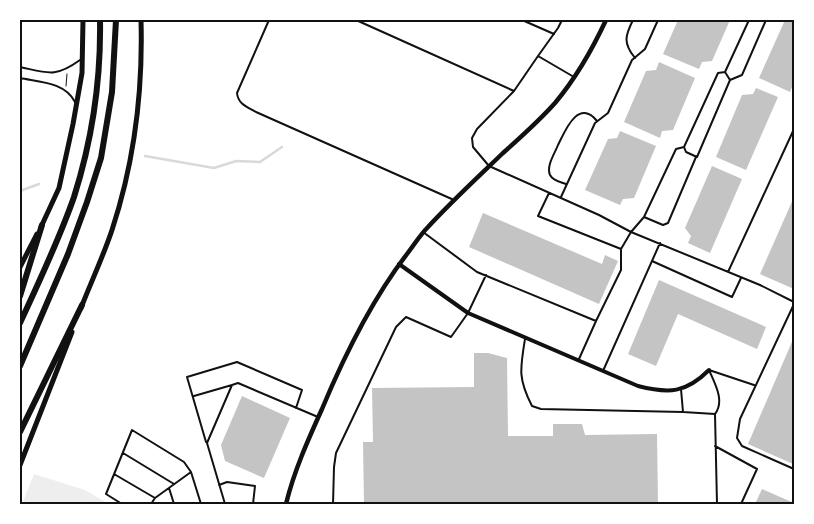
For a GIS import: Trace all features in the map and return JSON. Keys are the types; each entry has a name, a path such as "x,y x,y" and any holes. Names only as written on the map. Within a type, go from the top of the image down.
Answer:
{"highway":[{"path":"20,323 51,255 74,196 87,147 97,87 100,20"},
{"path":"20,366 68,254 101,158 112,92 116,20"},
{"path":"20,296 42,225"},
{"path":"20,432 82,305"}],"main road":[{"path":"20,267 42,225 58,188 76,105 82,58 83,20"},
{"path":"20,465 112,229 130,162 139,94 141,20"}],"street":[{"path":"286,504 292,481 318,417 344,358 371,306 423,232 555,103 575,78 592,50 606,20"},
{"path":"399,264 468,313 627,382 662,391 681,389 696,383 709,370"}],"lane":[{"path":"270,20 237,93 238,99 243,105 454,200"},
{"path":"356,20 514,92"},
{"path":"522,20 554,34"},
{"path":"562,20 514,92 477,128 472,138 473,146 489,166 599,215 631,232 728,272 794,303 740,418 737,438 742,446 794,469"},
{"path":"633,20 626,39 629,51 635,58"},
{"path":"560,198 597,121 608,113 632,60 645,49 658,20"},
{"path":"725,72 749,20"},
{"path":"644,217 663,225 668,223 730,80 742,74 766,20"},
{"path":"538,56 575,78"},
{"path":"20,67 57,73 71,67 82,58"},
{"path":"725,72 730,80"},
{"path":"697,157 686,152 684,146 718,73 725,72"},
{"path":"20,78 61,87 70,94 76,105"},
{"path":"566,184 554,180 550,174 550,166 568,124 577,116 585,113 597,121"},
{"path":"728,272 794,129"},
{"path":"578,361 620,270 621,249 631,232 644,217 676,149 684,146"},
{"path":"549,193 538,216 621,249"},
{"path":"423,232 477,272 596,321"},
{"path":"602,371 660,243"},
{"path":"652,261 732,297 741,278"},
{"path":"333,504 336,453 396,327 406,317 451,337 468,313 486,275"},
{"path":"526,338 520,367 523,389 532,406 541,409 714,414"},
{"path":"224,504 187,377 236,362 302,390 296,408"},
{"path":"709,370 755,385"},
{"path":"709,370 716,386 719,401 719,409 714,414 717,504"},
{"path":"193,397 238,383 318,417"},
{"path":"207,443 232,385"},
{"path":"681,389 683,412"},
{"path":"122,504 106,494 132,430 184,462 191,472 201,504"},
{"path":"715,446 757,469 741,504"},
{"path":"122,452 174,484"},
{"path":"151,504 155,498 191,472"},
{"path":"114,474 155,498"},
{"path":"219,485 227,482 255,486 253,504"},
{"path":"169,488 174,504"}],"path":[{"path":"66,86 67,74"}],"shaded area":[{"path":"34,474 85,490 109,504 22,504"}],"building":[{"path":"678,20 730,20 712,61 702,62 699,69 663,54"},
{"path":"785,20 794,20 794,82 790,92 759,78"},
{"path":"659,62 695,78 673,130 662,131 660,138 624,122 646,71 656,70"},
{"path":"756,88 778,97 746,170 716,157 742,95 753,94"},
{"path":"620,131 656,146 634,198 623,199 620,205 585,190 608,139 617,138"},
{"path":"712,166 742,179 710,253 688,243 691,236 685,228"},
{"path":"794,197 794,289 760,274"},
{"path":"483,213 602,264 605,255 618,261 599,304 469,247"},
{"path":"659,280 766,327 757,349 678,314 656,366 628,354"},
{"path":"794,337 794,460 793,464 748,444"},
{"path":"474,353 488,353 507,358 508,436 553,436 553,424 582,424 585,435 657,434 658,504 364,504 363,442 373,442 372,388 474,387"},
{"path":"242,396 290,418 264,478 225,461 221,445"},
{"path":"762,489 794,503 794,504 755,504"}],"waterway":[{"path":"145,156 214,168 236,161 260,162 282,147"},
{"path":"20,191 39,184"}]}
